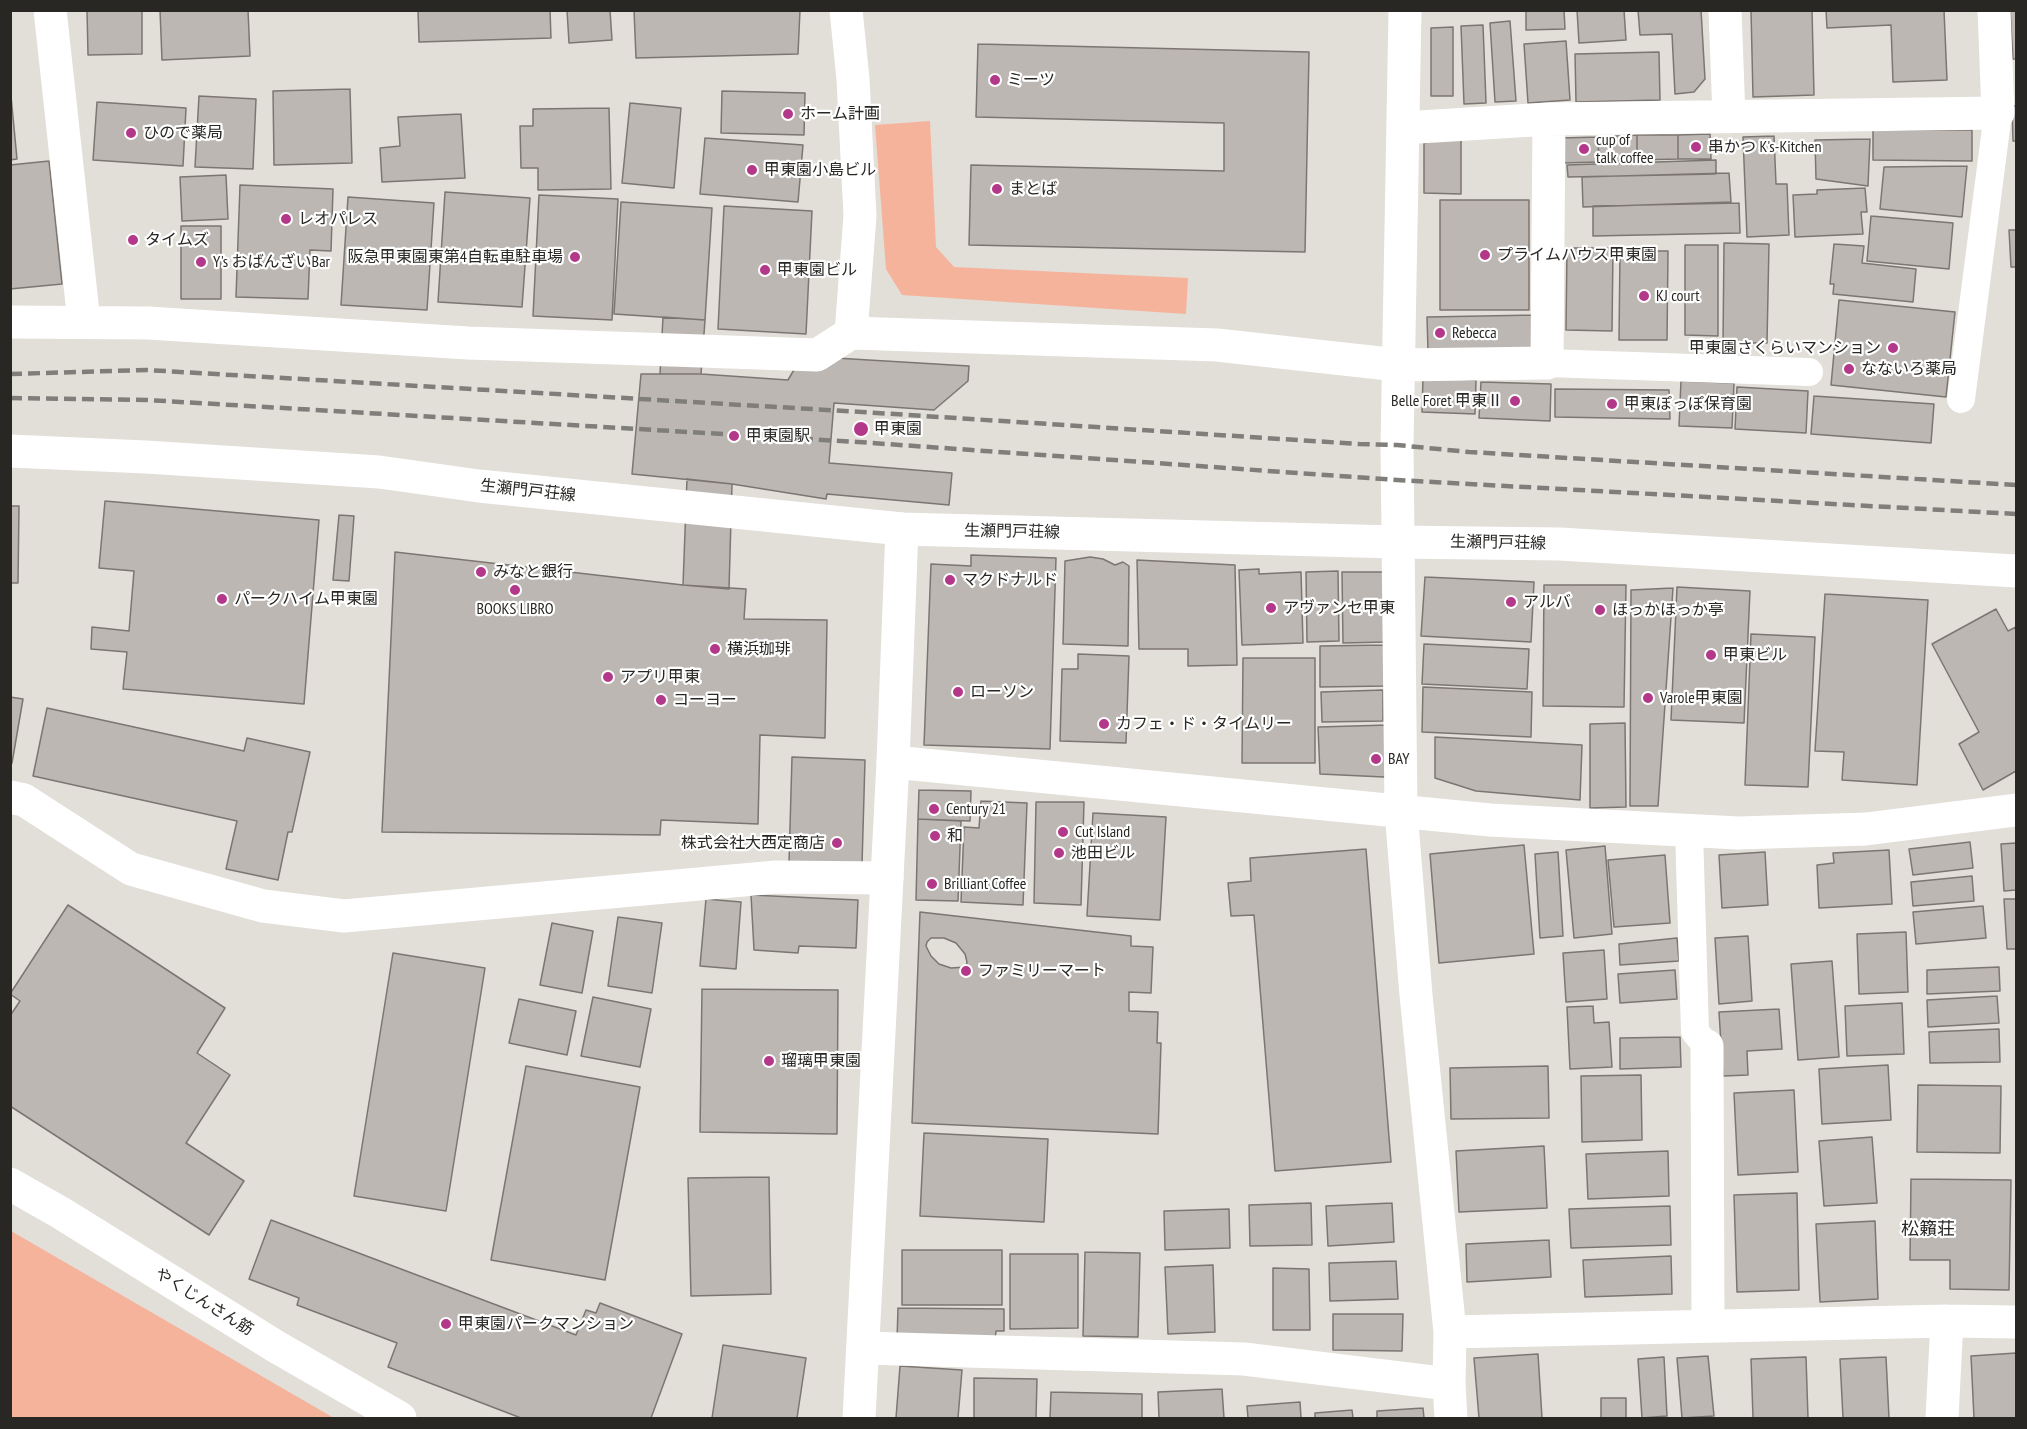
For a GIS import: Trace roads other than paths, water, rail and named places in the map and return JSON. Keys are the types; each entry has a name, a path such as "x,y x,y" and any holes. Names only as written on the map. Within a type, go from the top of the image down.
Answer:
{"street":[{"path":"50,10 84,322"},
{"path":"846,10 853,80 860,216 851,333"},
{"path":"1405,10 1397,542 1401,811 1416,994 1450,1332 1451,1419"},
{"path":"1725,10 1730,117"},
{"path":"1403,128 1549,119 1998,114 1994,10"},
{"path":"10,322 160,324 468,343 817,355 851,333 1217,345 1398,365 1547,363 1549,119"},
{"name":"生瀬門戸荘線","path":"10,451 135,456 379,472 478,486 902,529 1560,544 2016,571"},
{"path":"859,1419 893,762 902,529"},
{"path":"893,762 1490,820 1738,833 1866,829 2016,810"},
{"path":"10,797 24,800 131,869 263,906 344,916 776,877 887,878"},
{"path":"1707,1046 1708,1326"},
{"name":"やくじんさん筋","path":"10,1184 275,1346 400,1419"},
{"path":"1450,1332 1947,1321 2016,1322"},
{"path":"1942,1419 1947,1321"},
{"path":"863,1348 1244,1359 1449,1384"}],"lane":[{"path":"1961,399 1998,114"},
{"path":"1547,363 1809,372"},
{"path":"1689,830 1695,1032 1707,1046"}],"railway":[{"path":"10,374 147,370 862,412 2016,485"},
{"path":"10,398 147,400 858,442 1397,480 2016,514"}],"place":[{"name":"ミーツ","path":"995,80"},
{"name":"ホーム計画","path":"788,114"},
{"name":"ひので薬局","path":"131,133"},
{"name":"串かつ K's-Kitchen","path":"1696,147"},
{"name":"cup of talk coffee","path":"1584,149"},
{"name":"甲東園小島ビル","path":"752,170"},
{"name":"まとば","path":"997,189"},
{"name":"レオパレス","path":"286,219"},
{"name":"タイムズ","path":"133,240"},
{"name":"プライムハウス甲東園","path":"1485,255"},
{"name":"阪急甲東園東第4自転車駐車場","path":"575,257"},
{"name":"Y's おばんざいBar","path":"201,262"},
{"name":"甲東園ビル","path":"765,270"},
{"name":"KJ court","path":"1644,296"},
{"name":"Rebecca","path":"1440,333"},
{"name":"甲東園さくらいマンション","path":"1893,348"},
{"name":"なないろ薬局","path":"1849,369"},
{"name":"Belle Foret 甲東Ⅱ","path":"1515,401"},
{"name":"甲東ぽっぽ保育園","path":"1612,404"},
{"name":"甲東園","path":"861,429"},
{"name":"甲東園駅","path":"734,436"},
{"name":"みなと銀行","path":"481,572"},
{"name":"マクドナルド","path":"950,580"},
{"name":"BOOKS LIBRO","path":"515,590"},
{"name":"パークハイム甲東園","path":"222,599"},
{"name":"アルバ","path":"1511,602"},
{"name":"アヴァンセ甲東","path":"1271,608"},
{"name":"ほっかほっか亭","path":"1600,610"},
{"name":"横浜珈琲","path":"715,649"},
{"name":"甲東ビル","path":"1711,655"},
{"name":"アプリ甲東","path":"608,677"},
{"name":"ローソン","path":"958,692"},
{"name":"Varole甲東園","path":"1648,698"},
{"name":"コーヨー","path":"661,700"},
{"name":"カフェ・ド・タイムリー","path":"1104,724"},
{"name":"BAY","path":"1376,759"},
{"name":"Century 21","path":"934,809"},
{"name":"Cut Island","path":"1063,832"},
{"name":"和","path":"935,836"},
{"name":"株式会社大西定商店","path":"837,843"},
{"name":"池田ビル","path":"1059,853"},
{"name":"Brilliant Coffee","path":"932,884"},
{"name":"ファミリーマート","path":"966,971"},
{"name":"瑠璃甲東園","path":"769,1061"},
{"name":"甲東園パークマンション","path":"446,1324"}],"district":[{"name":"松籟荘","path":"1928,1230"}]}
